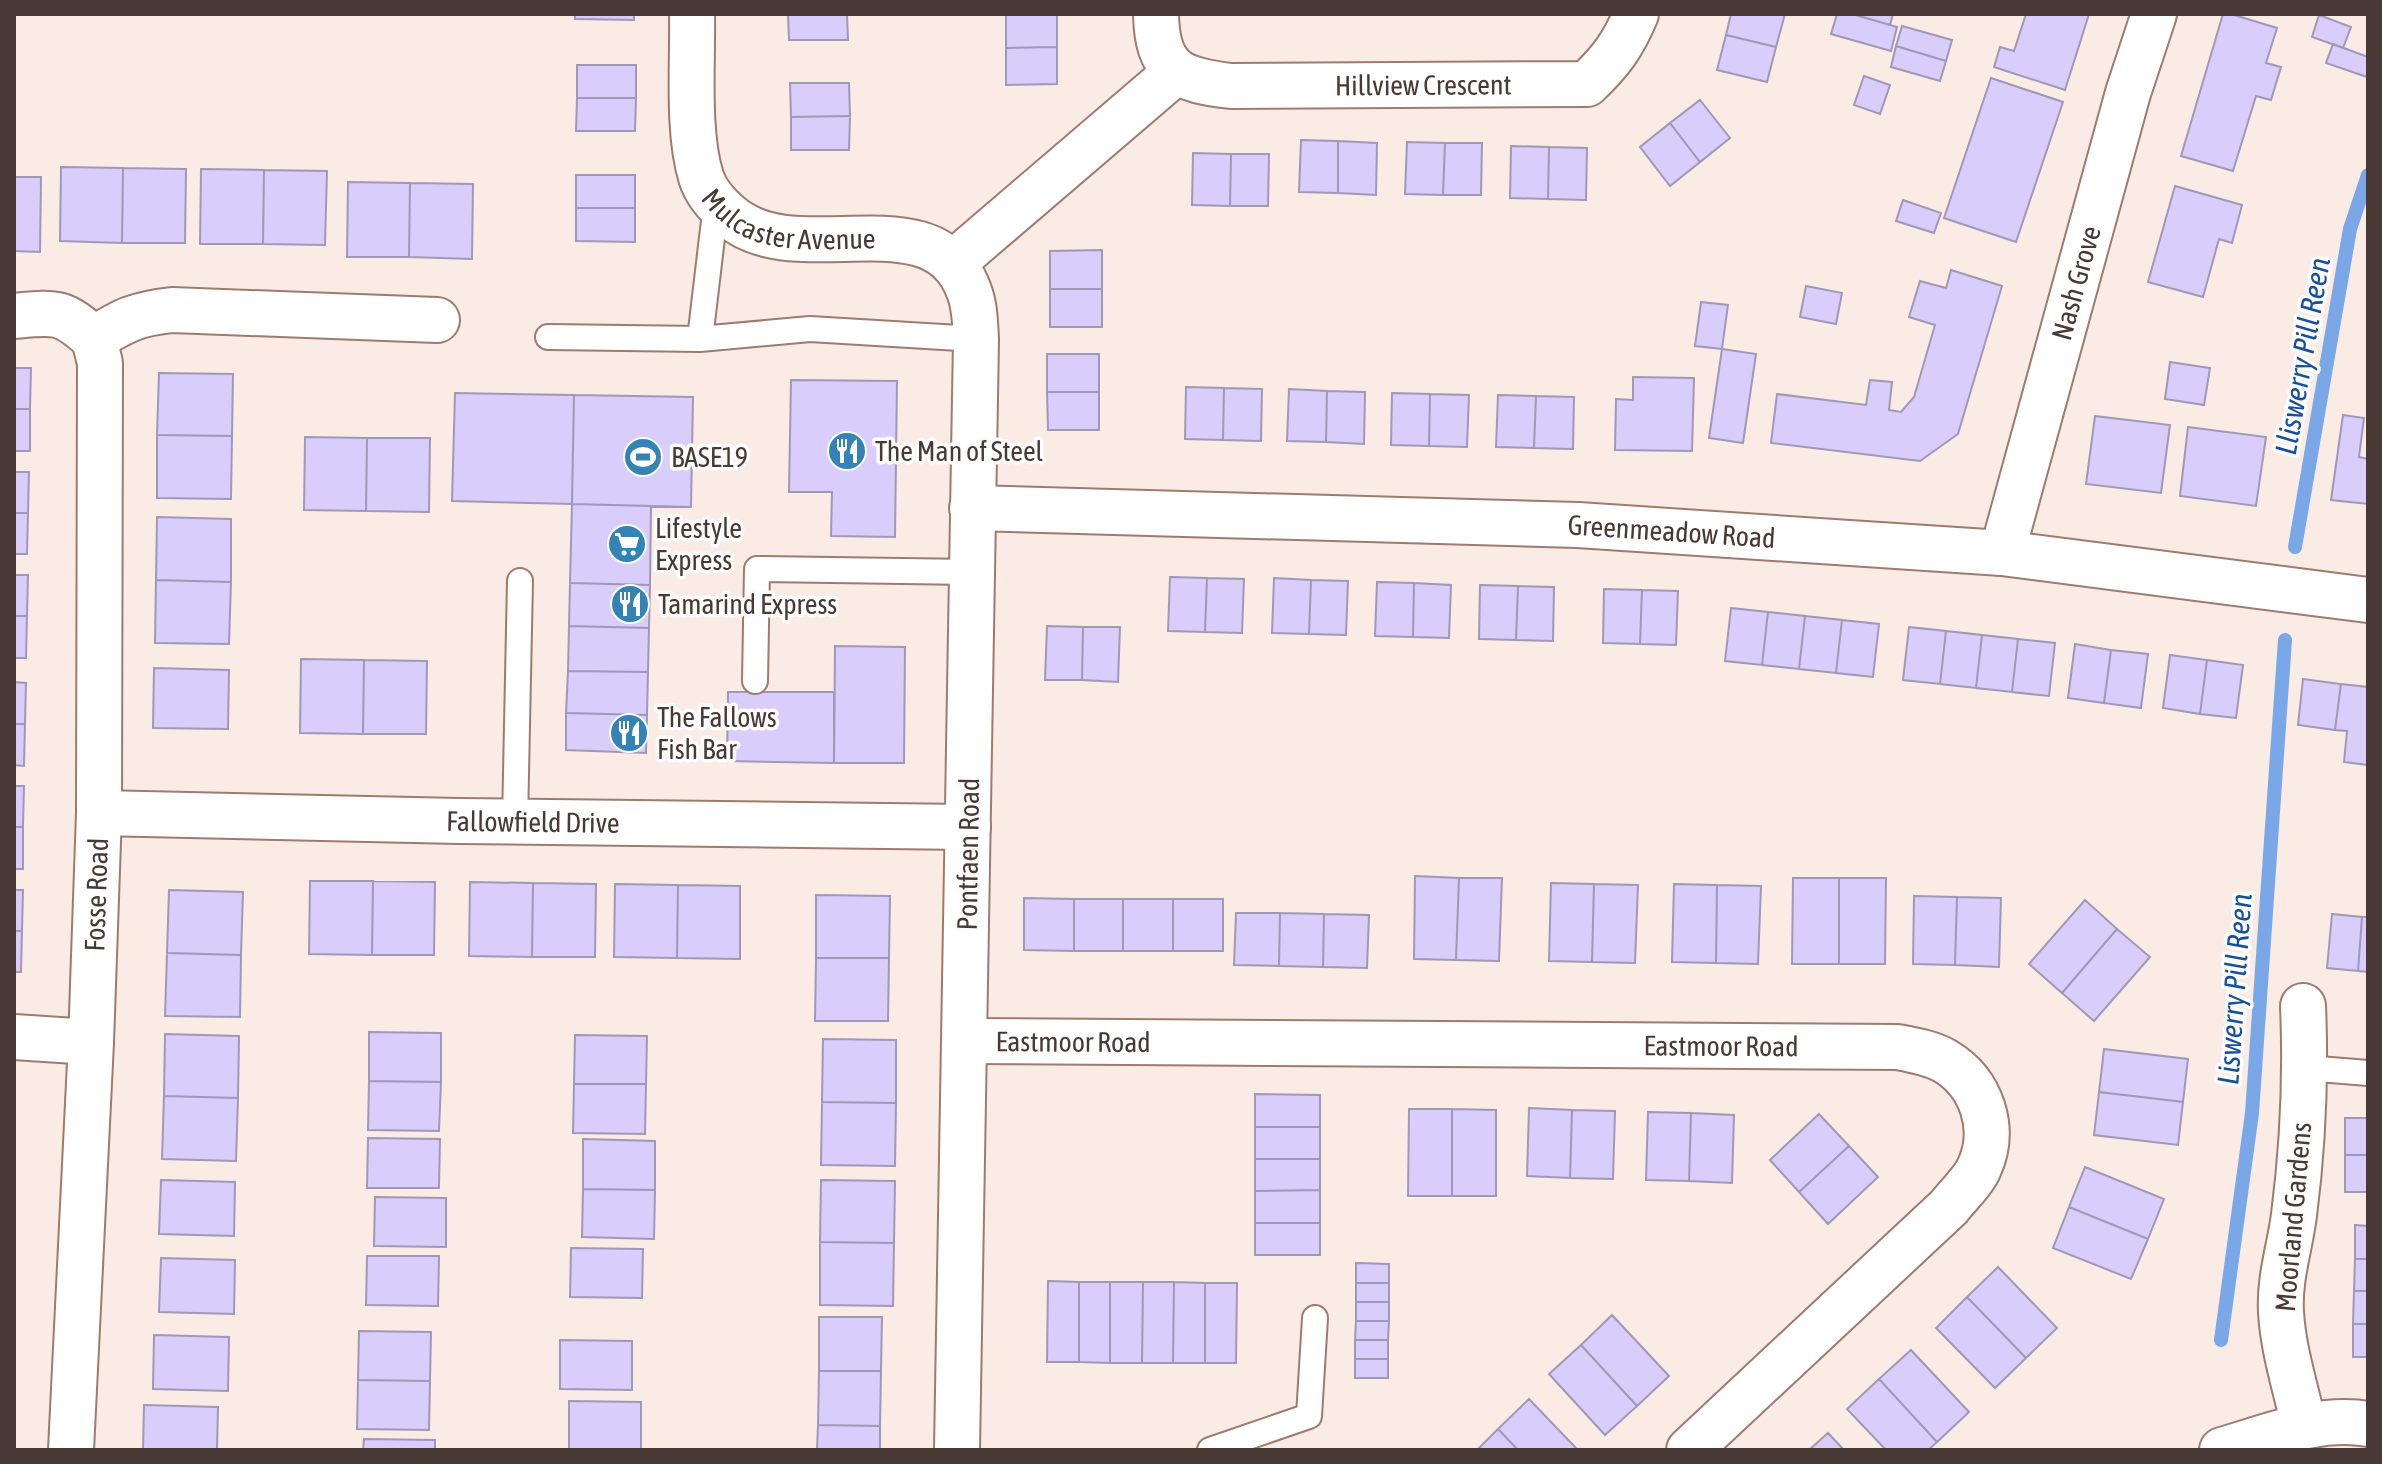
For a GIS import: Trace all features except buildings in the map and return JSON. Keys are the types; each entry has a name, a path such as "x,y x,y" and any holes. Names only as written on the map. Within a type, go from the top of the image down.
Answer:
{"street":[{"name":"Mulcaster Avenue","path":"692,14 694,141 702,180 716,204 737,222 772,237 898,239 924,245 940,252 953,263"},
{"path":"953,263 1176,72 1160,45 1156,14"},
{"name":"Hillview Crescent","path":"1176,72 1188,79 1231,86 1587,84 1611,61 1636,14"},
{"name":"Nash Grove","path":"2002,553 2128,93 2154,14"},
{"name":"Pontfaen Road","path":"953,263 970,293 976,339 957,1450"},
{"path":"14,316 49,312 64,315 94,339 127,318 172,310 437,320"},
{"name":"Fosse Road","path":"71,1450 99,813 100,363 94,339"},
{"name":"Greenmeadow Road","path":"972,508 1578,525 2002,553 2368,600"},
{"name":"Fallowfield Drive","path":"99,813 968,827"},
{"name":"Moorland Gardens","path":"2303,1006 2306,1068 2294,1218 2281,1291 2281,1315 2304,1426"},
{"path":"14,1037 91,1042"},
{"name":"Eastmoor Road","path":"965,1041 1898,1047 1923,1052 1946,1062 1970,1082 1984,1108 1988,1136 1979,1169 1949,1207 1689,1450"},
{"path":"2222,1450 2304,1426 2355,1422 2368,1424"}],"lane":[{"path":"700,339 716,204"},
{"path":"548,337 700,339 810,329 976,339"},
{"path":"755,681 757,569 972,572"},
{"path":"515,822 520,581"},
{"path":"2306,1068 2368,1073"},
{"path":"1210,1450 1309,1416 1315,1318"}],"waterway":[{"name":"Lliswerry Pill Reen","path":"2295,547 2350,229 2368,175"},
{"name":"Liswerry Pill Reen","path":"2221,1340 2252,1113 2285,640"}],"place":[{"name":"The Man of Steel","path":"847,451"},
{"name":"BASE19","path":"643,457"},
{"name":"Lifestyle Express","path":"627,544"},
{"name":"Tamarind Express","path":"630,604"},
{"name":"The Fallows Fish Bar","path":"629,733"}]}
